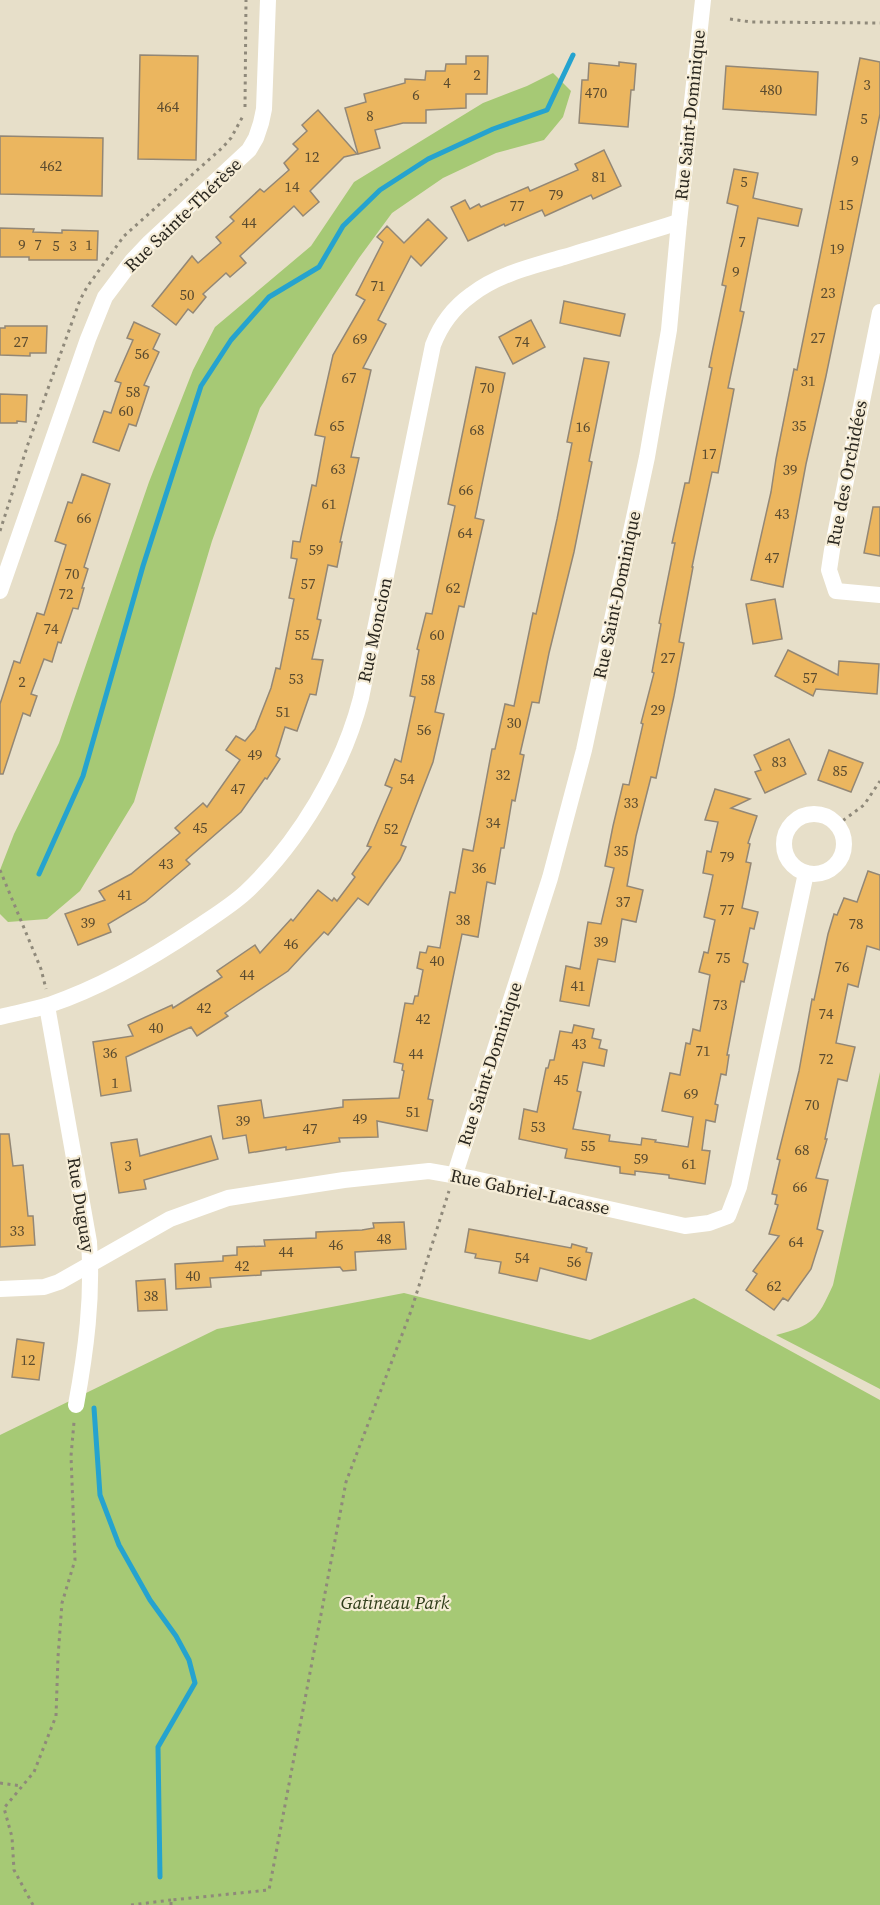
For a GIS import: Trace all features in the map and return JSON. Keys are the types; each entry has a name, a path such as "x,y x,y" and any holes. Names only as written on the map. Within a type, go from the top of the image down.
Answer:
{"street":[{"name":"Rue Sainte-Thérèse","path":"0,591 88,339 105,297 138,255 239,160 256,138 264,109 268,0"},
{"name":"Rue Saint-Dominique","path":"454,1174 550,878 584,750 644,469 669,330 702,0"},
{"name":"Rue Moncion","path":"0,1017 75,995 145,960 180,938 244,893 286,847 308,815 329,780 354,723 433,345 441,326 454,310 471,294 494,280 679,222"},
{"name":"Rue des Orchidées","path":"880,312 829,570 836,591 880,595"},
{"path":"814,814 824,816 837,825 843,838 843,848 834,866 816,874 797,869 790,862 784,844 785,835 789,826 796,820 814,814"},
{"name":"Rue Gabriel-Lacasse","path":"0,1289 44,1287 59,1282 170,1219 228,1198 344,1180 408,1173 429,1171 454,1174 685,1226 709,1223 728,1216 739,1187 806,873"},
{"name":"Rue Duguay","path":"47,1005 89,1242 87,1329 76,1405"}],"path":[{"path":"730,19 751,22 880,23"},
{"path":"837,825 864,805 880,781"},
{"path":"0,870 41,969 46,988 47,1005"},
{"path":"131,1905 171,1903 268,1890 346,1482 411,1311 454,1174"},
{"path":"33,1905 14,1870 12,1837 4,1808 34,1772 56,1716 62,1604 75,1560 71,1456 76,1405"},
{"path":"0,1783 23,1786"}],"green space":[{"path":"553,73 571,91 563,117 544,140 496,153 443,178 392,213 359,258 260,408 212,541 134,802 80,891 47,919 8,922 0,914 0,870 14,834 59,743 149,482 193,370 215,327 311,246 354,182 483,103"},
{"path":"880,1072 880,1389 776,1335 799,1328 813,1319 823,1306 833,1285"},
{"name":"Gatineau Park","path":"404,1293 590,1340 694,1298 880,1400 880,1905 0,1905 0,1435 217,1329"}],"building":[{"path":"140,55 198,56 196,160 138,159"},
{"path":"466,56 488,56 487,94 466,94 466,108 426,110 426,123 403,123 375,130 380,148 358,154 345,108 366,102 364,94 405,83 405,79 425,80 426,71 445,71 446,64 466,64"},
{"path":"860,58 880,62 880,114 806,464 783,587 751,580 771,492 794,369 797,370"},
{"path":"619,62 636,64 628,127 579,123 582,80 588,80 589,63 619,66"},
{"path":"726,66 818,72 816,115 723,109"},
{"path":"318,110 357,154 344,157 310,191 319,202 303,216 294,206 240,256 246,263 230,277 226,273 203,294 206,297 193,313 188,309 176,325 152,306 192,256 198,263 221,243 216,237 234,221 230,217 260,189 264,192 289,170 284,163 298,149 293,144 307,131 302,125"},
{"path":"0,136 103,138 102,196 0,194"},
{"path":"604,150 621,186 593,199 591,195 545,216 542,210 468,241 451,207 465,200 470,209 479,204 481,207 528,187 530,191 578,170 575,164"},
{"path":"734,169 758,173 753,198 802,209 798,226 758,218 740,311 744,312 728,388 734,389 718,473 712,472 679,642 684,643 674,696 656,778 651,777 636,836 627,886 643,890 636,922 622,919 615,962 598,959 589,1006 560,1001 566,966 580,969 588,922 601,924 614,868 605,866 623,784 629,785 654,673 652,672 661,624 659,623 675,543 672,543 685,483 689,483 712,368 709,367 726,286 722,285 738,206 727,203"},
{"path":"428,219 447,238 421,266 411,256 378,320 386,324 363,368 371,370 351,457 359,458 340,542 342,542 337,567 328,565 317,619 321,620 312,659 323,660 316,695 310,694 297,731 285,727 276,756 280,759 241,812 186,860 190,864 145,902 108,924 111,932 78,945 65,914 105,900 99,891 131,874 180,833 175,828 203,803 207,807 240,760 226,750 236,736 245,741 255,729 276,668 280,669 294,599 289,598 297,559 291,558 293,541 300,542 312,485 316,486 325,437 315,435 333,355 365,300 356,295 383,242 377,237 387,226 404,243"},
{"path":"0,228 62,233 62,230 98,231 97,260 29,260 29,257 0,257"},
{"path":"564,301 625,314 620,336 560,323"},
{"path":"531,320 545,347 513,364 499,337"},
{"path":"134,322 160,334 153,349 159,352 144,385 149,387 136,426 129,424 119,451 93,442 104,411 111,413 121,383 115,381 133,340 127,338"},
{"path":"5,326 47,326 46,353 30,353 30,356 0,355 0,328 5,328"},
{"path":"584,358 609,362 574,552 539,703 532,702 520,754 524,755 515,801 512,800 495,884 487,882 478,937 462,934 428,1099 433,1100 427,1131 377,1121 378,1137 339,1138 340,1142 249,1153 246,1135 223,1139 218,1106 261,1100 264,1118 343,1107 343,1100 399,1098 404,1071 402,1070 403,1064 394,1062 405,1003 413,1004 415,996 418,996 423,970 417,968 420,952 426,953 428,946 440,948 450,892 455,893 463,849 473,851 492,749 495,749 505,704 514,706 533,613 536,614 557,519 572,443 567,442"},
{"path":"476,367 505,373 475,518 484,520 464,607 459,606 435,712 444,714 433,762 401,845 406,847 400,860 368,905 358,898 328,935 324,932 288,971 225,1013 228,1016 197,1036 191,1027 126,1057 131,1091 101,1096 93,1042 133,1036 128,1025 172,1005 173,1008 222,977 217,971 255,945 260,953 291,919 293,921 318,890 332,901 334,898 337,901 355,877 352,874 371,847 367,846 392,788 385,785 395,759 401,762 415,697 410,696 419,650 417,649 426,613 432,614 455,506 448,504"},
{"path":"0,394 27,395 26,422 0,423"},
{"path":"82,474 110,484 84,567 88,569 82,588 84,588 78,609 73,608 52,662 44,659 31,694 37,696 30,716 23,713 3,774 0,774 0,704 14,661 20,663 37,613 44,615 66,545 55,541 68,502 72,503"},
{"path":"873,507 880,507 880,556 864,553"},
{"path":"775,599 782,639 753,644 746,604"},
{"path":"788,650 838,675 839,661 879,664 877,694 816,689 813,696 775,676"},
{"path":"789,739 806,774 765,793 755,772 761,770 754,755"},
{"path":"829,750 863,763 851,792 818,780"},
{"path":"715,789 750,799 731,808 757,816 748,843 750,844 746,862 751,863 742,908 758,912 754,929 750,928 743,962 748,964 744,982 741,981 727,1055 729,1055 726,1075 721,1074 715,1104 718,1105 715,1122 706,1120 702,1150 710,1151 705,1184 669,1178 669,1175 635,1171 635,1175 620,1173 620,1167 565,1158 567,1149 519,1139 524,1109 537,1112 546,1068 550,1060 554,1060 560,1031 572,1033 574,1025 594,1029 592,1038 601,1040 599,1048 607,1050 604,1066 583,1062 577,1091 581,1092 573,1129 610,1135 609,1141 641,1145 642,1138 688,1147 693,1117 662,1111 670,1073 680,1075 686,1043 690,1044 693,1029 700,1031 710,975 699,972 704,952 708,953 715,920 704,917 713,875 703,873 707,851 711,852 718,822 705,820"},
{"path":"868,871 880,875 880,950 867,946 858,987 848,984 836,1043 855,1047 847,1081 838,1079 825,1139 827,1139 816,1178 828,1180 817,1229 823,1231 811,1269 788,1301 783,1298 774,1310 746,1290 757,1274 753,1271 779,1236 769,1234 778,1205 775,1204 777,1195 772,1194 780,1160 777,1159 799,1071 812,999 814,1000 828,934 834,914 837,915 844,898 857,902"},
{"path":"0,1134 9,1134 13,1166 23,1165 28,1216 33,1216 35,1245 0,1247"},
{"path":"211,1136 218,1159 144,1180 146,1189 119,1193 111,1143 137,1139 140,1156"},
{"path":"404,1222 406,1249 355,1252 356,1270 343,1271 340,1267 261,1271 261,1275 210,1278 211,1287 176,1289 175,1264 223,1261 223,1256 237,1255 237,1247 265,1246 264,1240 316,1238 316,1232 362,1230 374,1228 373,1223"},
{"path":"469,1229 571,1248 572,1244 587,1248 586,1252 592,1253 586,1280 540,1268 537,1281 499,1273 501,1262 475,1258 476,1254 465,1252"},
{"path":"165,1279 167,1310 138,1311 136,1281"},
{"path":"17,1339 44,1343 39,1380 12,1377"}],"waterway":[{"path":"39,874 83,776 143,566 201,386 231,340 269,297 319,267 343,226 380,190 428,159 493,129 547,110 573,55"},
{"path":"94,1408 100,1495 119,1545 150,1600 176,1636 189,1660 195,1683 158,1747 160,1877"}]}
